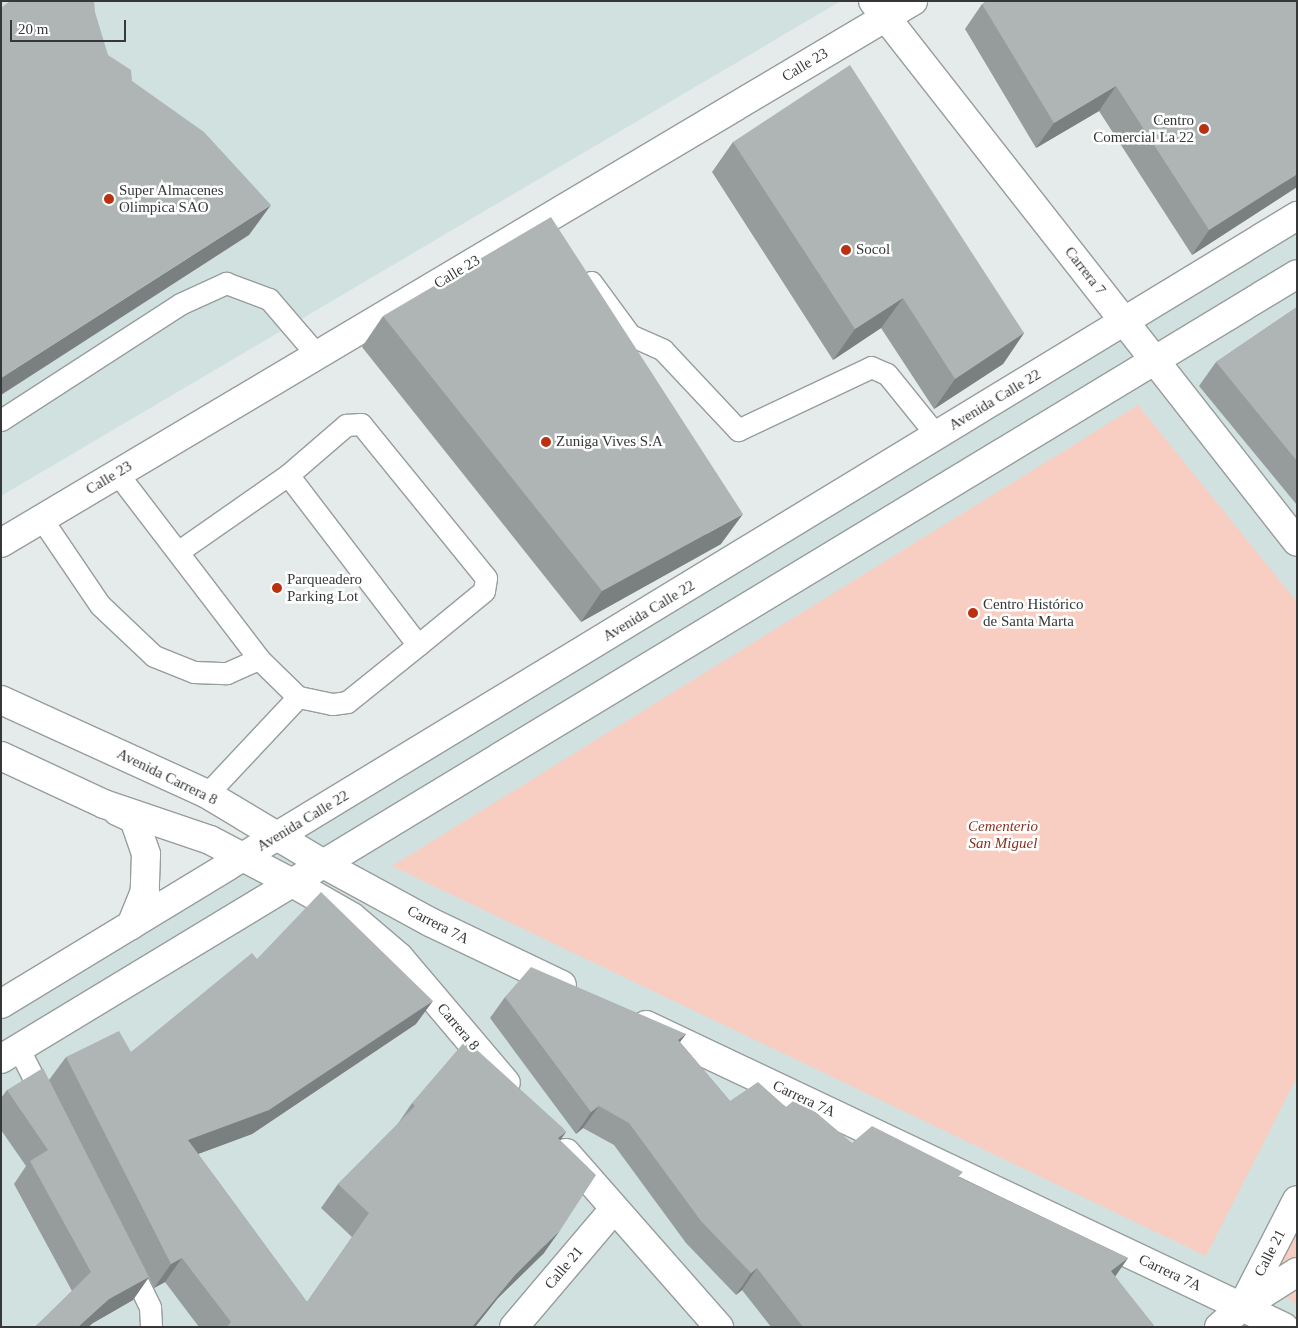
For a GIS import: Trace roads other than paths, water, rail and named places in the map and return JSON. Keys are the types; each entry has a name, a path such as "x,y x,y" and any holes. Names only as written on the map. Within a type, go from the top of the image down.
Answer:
{"street":[{"name":"Calle 23","path":"1,543 317,355 551,228 879,9 913,1"},
{"name":"Carrera 7","path":"879,9 1297,542"},
{"name":"Avenida Calle 22","path":"1,1004 1297,216"},
{"path":"10,1054 296,885 1297,274"},
{"name":"Avenida Carrera 8","path":"1,700 207,794 327,866"},
{"path":"1,756 134,819 146,854 145,891 131,925"},
{"path":"104,804 210,840 296,885"},
{"name":"Carrera 7A","path":"327,866 430,922 583,995"},
{"name":"Carrera 8","path":"296,885 352,917 399,957 525,1105"},
{"name":"Carrera 7A","path":"619,1012 1284,1327"},
{"path":"550,1135 719,1327"},
{"name":"Calle 21","path":"1242,1307 1297,1200"},
{"name":"Calle 21","path":"514,1327 614,1209"},
{"path":"1219,1327 1242,1307 1297,1272"}],"lane":[{"path":"579,266 630,335 663,350 730,426 738,430 871,367 887,374 936,436"},
{"path":"1,420 180,304 226,283 269,299 317,355"},
{"path":"118,473 259,659 298,697 332,704 347,702 484,591 486,578 361,424 346,425 288,475 179,551"},
{"path":"288,475 418,645"},
{"path":"41,518 100,605 154,656 194,672 227,672 259,659"},
{"path":"207,794 298,697"},
{"path":"10,1054 54,1117"},
{"path":"121,1246 150,1307 151,1327"}],"place":[{"name":"Centro Comercial La 22","path":"1204,129"},
{"name":"Super Almacenes Olimpica SAO","path":"109,199"},
{"name":"Socol","path":"846,250"},
{"name":"Zuniga Vives S.A","path":"546,442"},
{"name":"Parqueadero Parking Lot","path":"277,588"},
{"name":"Centro Histórico de Santa Marta","path":"973,613"}],"park label":[{"name":"Cementerio San Miguel","path":"1003,834"}]}
